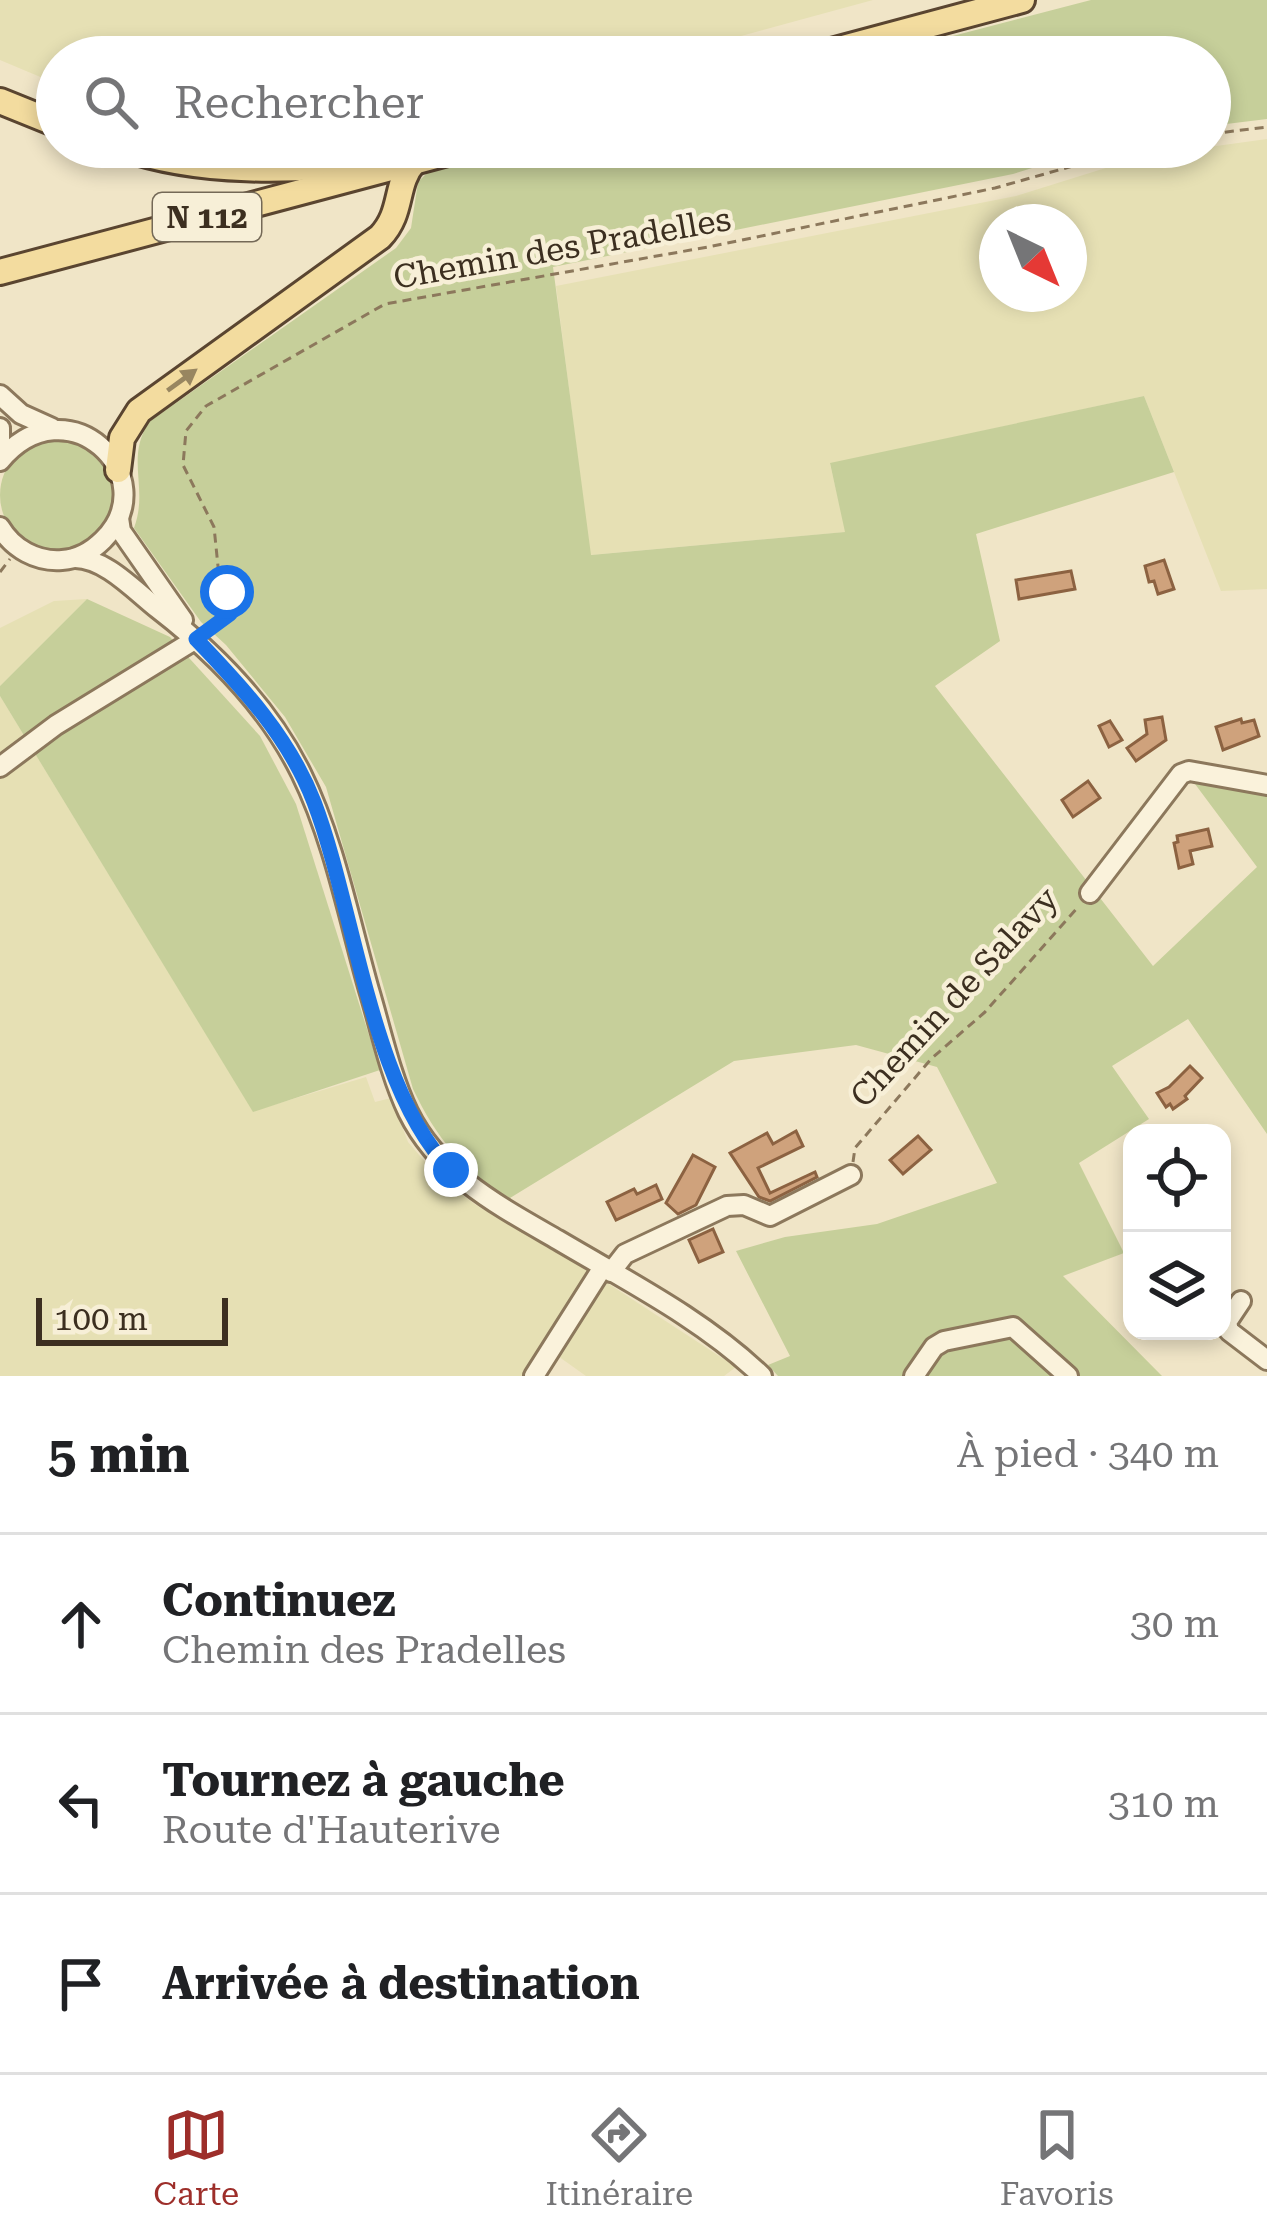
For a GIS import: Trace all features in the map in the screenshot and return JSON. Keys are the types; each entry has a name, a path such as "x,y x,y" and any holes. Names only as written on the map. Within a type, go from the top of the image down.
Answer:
{"main road":[{"path":"887,36 1022,0"},
{"path":"0,101 36,116"},
{"name":"N 112","path":"0,272 371,168"},
{"path":"118,470 122,439 139,411 380,237 395,218 404,177 411,168"}],"street":[{"path":"0,395 21,414 99,443 118,470 122,485 121,531 196,639 273,726 305,782 398,1086 419,1132 463,1181 729,1347 763,1376"},
{"path":"0,428 0,460"},
{"path":"0,460 14,444 52,428"},
{"path":"0,527 18,548 60,560 93,550 118,518"},
{"path":"74,558 91,560 110,572 196,639"},
{"path":"0,766 56,725 196,639"},
{"name":"Chemin de Salavy","path":"1090,893 1181,774 1189,771 1267,785"},
{"path":"534,1376 607,1270 625,1254 728,1206 744,1205 770,1216 851,1175"},
{"path":"1241,1301 1227,1322 1228,1331 1267,1360"},
{"path":"914,1376 934,1347 944,1341 1003,1327 1023,1333 1068,1376"}],"path":[{"path":"1231,131 1267,127"},
{"name":"Chemin des Pradelles","path":"196,639 227,618 232,605 219,576 214,527 184,465 186,431 206,406 371,310 708,248 994,188 1065,168"},
{"name":"Chemin de Salavy","path":"851,1175 855,1148 931,1059 985,1012 1090,893"}],"shaded area":[{"path":"0,0 873,0 741,36 36,36 36,75 0,60"},
{"path":"1267,139 1267,589 1221,591 1144,396 830,464 846,532 590,555 556,286 1016,196 1106,168 1231,168 1231,144"},
{"path":"87,599 0,686 0,628 54,601"},
{"path":"0,696 253,1111 366,1077 375,1102 391,1098 408,1142 439,1178 736,1367 724,1376 586,1376 548,1349 530,1376 0,1376"}],"green space":[{"path":"1091,0 1267,0 1267,119 1231,123 1231,36 953,36"},
{"path":"446,168 1032,168 553,267 591,555 845,532 830,463 1144,396 1174,472 976,534 1000,641 935,686 1153,966 1257,867 1195,784 1267,794 1267,1134 1188,1019 1112,1066 1149,1119 1123,1124 1123,1135 1079,1163 1123,1253 1063,1276 1162,1376 778,1376 768,1365 790,1356 736,1251 785,1237 877,1224 997,1183 937,1067 856,1045 734,1061 510,1198 465,1165 441,1138 413,1089 326,787 285,717 201,622 134,528 139,449 149,422 396,248 411,228 418,182 427,173"},
{"path":"57,438 79,443 97,455 109,473 114,495 109,517 97,535 79,547 57,552 35,547 17,535 5,517 0,495 5,473 17,455 35,443"},
{"path":"87,599 170,637 260,736 296,804 380,1070 253,1112 0,696 0,686"}],"building":[{"path":"1164,560 1174,589 1158,594 1145,566"},
{"path":"1071,571 1075,589 1019,599 1016,580"},
{"path":"1162,717 1166,740 1136,761 1127,748 1147,734 1145,720"},
{"path":"1241,719 1242,723 1254,720 1259,736 1223,750 1216,727"},
{"path":"1110,721 1122,740 1109,747 1099,726"},
{"path":"1088,781 1100,798 1073,817 1062,800"},
{"path":"1208,829 1212,846 1190,851 1193,864 1179,868 1177,836"},
{"path":"1190,1066 1202,1078 1187,1099 1173,1109 1170,1104 1166,1107 1157,1093"},
{"path":"796,1131 803,1146 758,1168 770,1193 815,1172 817,1177 770,1201 759,1197 730,1153 767,1133 773,1144"},
{"path":"918,1136 931,1150 903,1174 890,1160"},
{"path":"693,1155 715,1167 696,1205 678,1214 666,1203"},
{"path":"656,1185 662,1199 616,1220 607,1202"},
{"path":"713,1229 723,1252 699,1262 689,1240"}],"route":[{"path":"227,592 230,614 196,639 273,726 305,782 407,1110 451,1170"}]}
